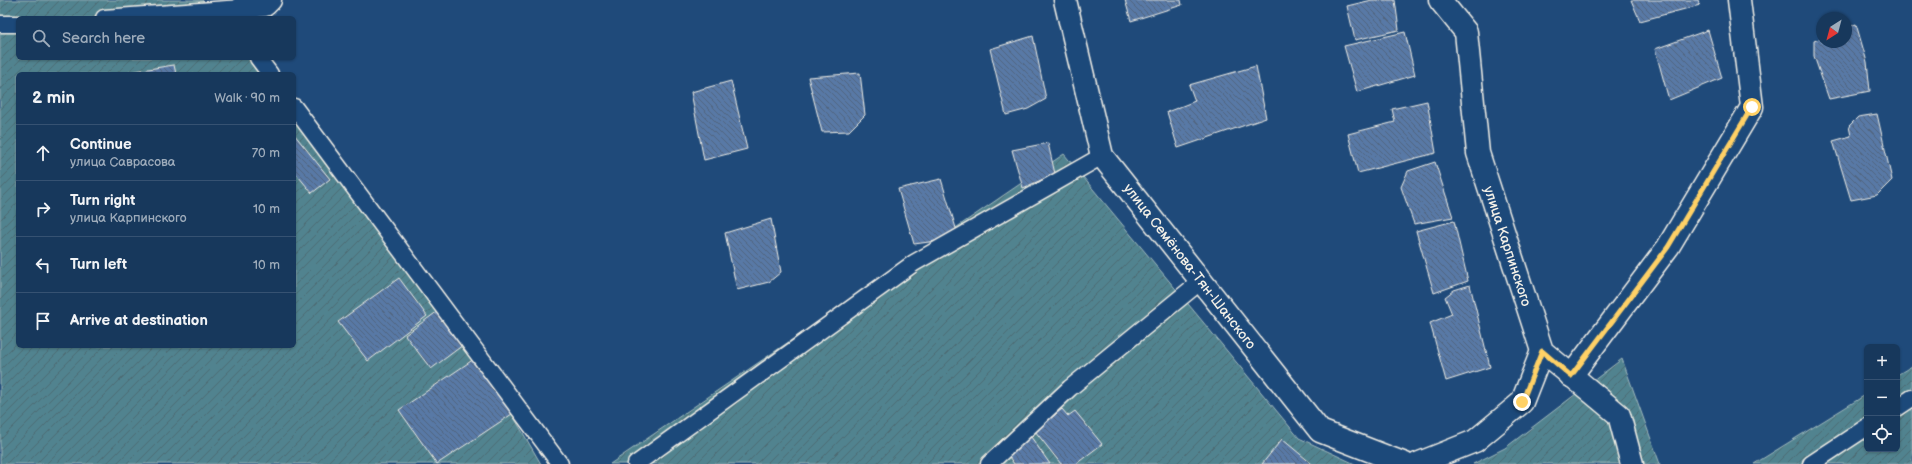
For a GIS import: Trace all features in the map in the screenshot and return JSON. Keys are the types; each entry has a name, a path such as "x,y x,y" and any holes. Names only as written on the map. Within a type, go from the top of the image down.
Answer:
{"street":[{"path":"243,13 265,5 270,0"},
{"name":"улица Семёнова-Тян-Шанского","path":"1065,0 1102,156 1320,431 1405,464"},
{"name":"улица Карпинского","path":"1440,0 1466,32 1478,153 1542,351"},
{"path":"1571,376 1668,247 1752,107 1739,0"},
{"path":"1417,464 1475,441 1522,402 1542,351 1618,415 1632,464"}],"lane":[{"path":"160,16 243,13"},
{"path":"0,24 16,24"},
{"path":"260,60 268,72"},
{"path":"296,110 560,464"},
{"path":"636,464 914,263 1102,156"},
{"path":"989,464 1070,388 1201,281"},
{"path":"1900,406 1912,398"},
{"path":"1811,464 1864,429"}],"green space":[{"path":"0,0 202,0 219,16 16,16 16,60 259,60 268,72 16,72 16,348 296,348 296,112 474,359 512,414 541,464 0,464"},
{"path":"1064,154 1299,438 1355,464 610,464"},
{"path":"1622,359 1660,464 1473,464 1505,448"},
{"path":"1912,366 1912,464 1754,464 1864,396 1864,452 1900,452 1900,373"}],"building":[{"path":"1125,0 1181,0 1182,5 1131,21"},
{"path":"1372,0 1395,0 1399,30 1355,40 1347,6"},
{"path":"1631,0 1698,0 1700,5 1640,21"},
{"path":"1856,24 1867,62 1870,91 1829,99 1814,56 1814,41 1816,40 1816,48 1852,48 1852,26"},
{"path":"1708,30 1722,78 1669,100 1655,49"},
{"path":"1405,32 1415,75 1357,92 1344,46"},
{"path":"1033,36 1046,99 1028,109 1006,115 990,49"},
{"path":"174,65 176,72 129,72"},
{"path":"1256,66 1266,118 1178,148 1167,112 1195,101 1189,85"},
{"path":"860,73 865,115 849,131 822,132 808,77"},
{"path":"731,81 747,149 704,160 691,92"},
{"path":"1427,101 1436,153 1358,173 1348,134 1395,122 1392,109"},
{"path":"1877,114 1892,180 1877,195 1851,200 1833,141 1851,136 1849,126 1858,117"},
{"path":"296,136 330,179 312,193 296,173"},
{"path":"1048,143 1055,174 1023,188 1012,150"},
{"path":"1435,162 1453,217 1414,224 1401,187 1408,171"},
{"path":"941,179 959,238 914,244 898,189"},
{"path":"771,219 781,272 769,282 737,290 725,233"},
{"path":"1454,221 1468,281 1434,293 1416,231"},
{"path":"399,278 427,316 368,361 338,322"},
{"path":"1470,285 1490,367 1446,381 1430,323 1452,314 1445,297 1454,290"},
{"path":"438,311 463,345 431,369 405,335"},
{"path":"474,359 512,414 437,464 399,410"},
{"path":"1062,409 1068,416 1075,411 1102,444 1076,464 1061,464 1035,431"},
{"path":"1031,437 1050,464 1014,464 1007,454"},
{"path":"1282,439 1312,464 1262,464"}],"route":[{"path":"1522,402 1542,351 1571,376 1668,247 1752,107"}]}
